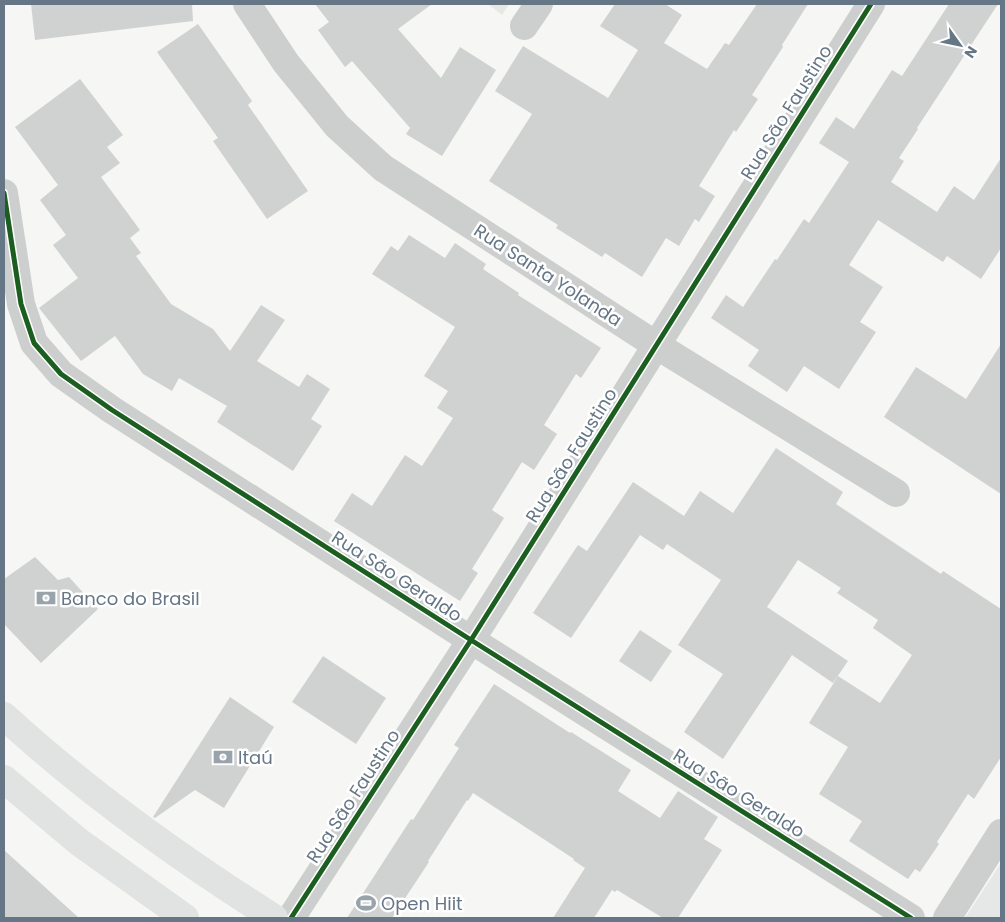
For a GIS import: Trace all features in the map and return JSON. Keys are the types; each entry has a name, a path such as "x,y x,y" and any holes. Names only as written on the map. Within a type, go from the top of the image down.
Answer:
{"main road":[{"path":"4,716 82,784 140,828 274,918"},
{"path":"4,779 79,842 185,918"}],"street":[{"name":"Rua Santa Yolanda","path":"247,4 286,63 337,126 384,168 656,345 896,493"},
{"name":"Rua São Faustino","path":"291,918 471,640 871,4"},
{"name":"Rua São Geraldo","path":"4,193 21,304 34,343 61,374 112,410 471,640 911,918"},
{"path":"947,918 1001,833"}],"shaded area":[{"path":"488,4 509,4 502,15"},
{"path":"1001,863 1001,918 965,918"}],"building":[{"path":"31,4 192,4 193,21 35,40"},
{"path":"315,4 432,4 398,29 441,78 460,47 496,70 442,156 406,134 410,128 352,61 345,67 318,30 329,22"},
{"path":"615,4 665,4 682,15 664,43 707,69 725,43 729,45 757,4 808,4 752,95 758,99 736,132 734,130 699,186 715,196 699,222 695,219 679,246 666,238 642,277 605,253 602,257 556,228 558,225 489,181 532,114 495,91 523,46 608,98 638,50 600,26"},
{"path":"949,4 998,4 917,128 899,158 904,161 891,182 937,212 954,186 974,200 1001,158 1001,248 981,279 947,256 943,262 878,220 849,265 883,287 860,322 876,332 839,389 804,366 787,392 748,366 759,350 711,318 726,295 743,307 804,219 809,223 849,162 819,143 836,117 854,129 892,70 902,76"},
{"path":"198,24 252,101 248,105 308,191 267,219 213,141 218,138 157,52"},
{"path":"80,79 123,135 107,147 120,163 101,177 140,230 130,238 141,253 136,256 171,304 213,329 230,351 261,305 285,320 257,361 299,387 307,374 330,389 311,419 322,426 293,471 217,422 227,406 179,378 172,391 143,374 115,336 81,361 39,308 78,278 53,245 66,235 40,200 58,185 15,127"},
{"path":"409,235 445,258 455,243 486,264 483,269 519,293 518,295 601,348 581,378 576,374 544,425 557,434 534,470 522,462 492,510 504,518 472,569 478,573 460,601 334,521 352,493 372,506 405,455 422,466 453,418 437,408 448,391 424,376 455,327 372,274 391,246 398,251"},
{"path":"1001,344 1001,494 884,417 916,367 966,399"},
{"path":"776,448 843,492 836,504 941,574 943,571 1001,609 1001,757 974,799 968,794 937,842 939,844 920,872 915,869 908,879 849,841 862,821 819,794 848,747 809,723 838,676 880,703 912,655 873,628 878,620 837,593 841,588 798,560 767,607 848,661 833,683 792,655 723,759 684,732 723,674 678,645 721,580 667,544 663,550 640,535 571,638 533,613 578,545 587,551 633,482 684,516 700,491 733,513"},
{"name":"Banco do Brasil","path":"35,557 58,580 69,577 98,609 41,663 4,624 4,579"},
{"path":"640,630 672,651 651,682 619,661"},
{"path":"323,656 386,698 356,744 292,702"},
{"path":"494,684 631,770 618,791 660,818 678,791 718,817 704,839 722,850 678,918 663,918 617,890 615,892 612,890 594,918 553,918 585,868 473,793 392,918 347,918 459,748 454,745"},
{"name":"Itaú","path":"230,697 274,727 224,808 195,790 155,818 153,817"},
{"path":"4,850 79,918 4,918"}],"cycle path":[{"path":"291,918 471,640 871,4"},
{"path":"4,193 21,304 34,343 61,374 112,410 471,640 911,918"}],"place":[{"name":"Banco do Brasil","path":"46,598"},
{"name":"Itaú","path":"223,757"},
{"name":"Open Hiit","path":"366,903"}]}
